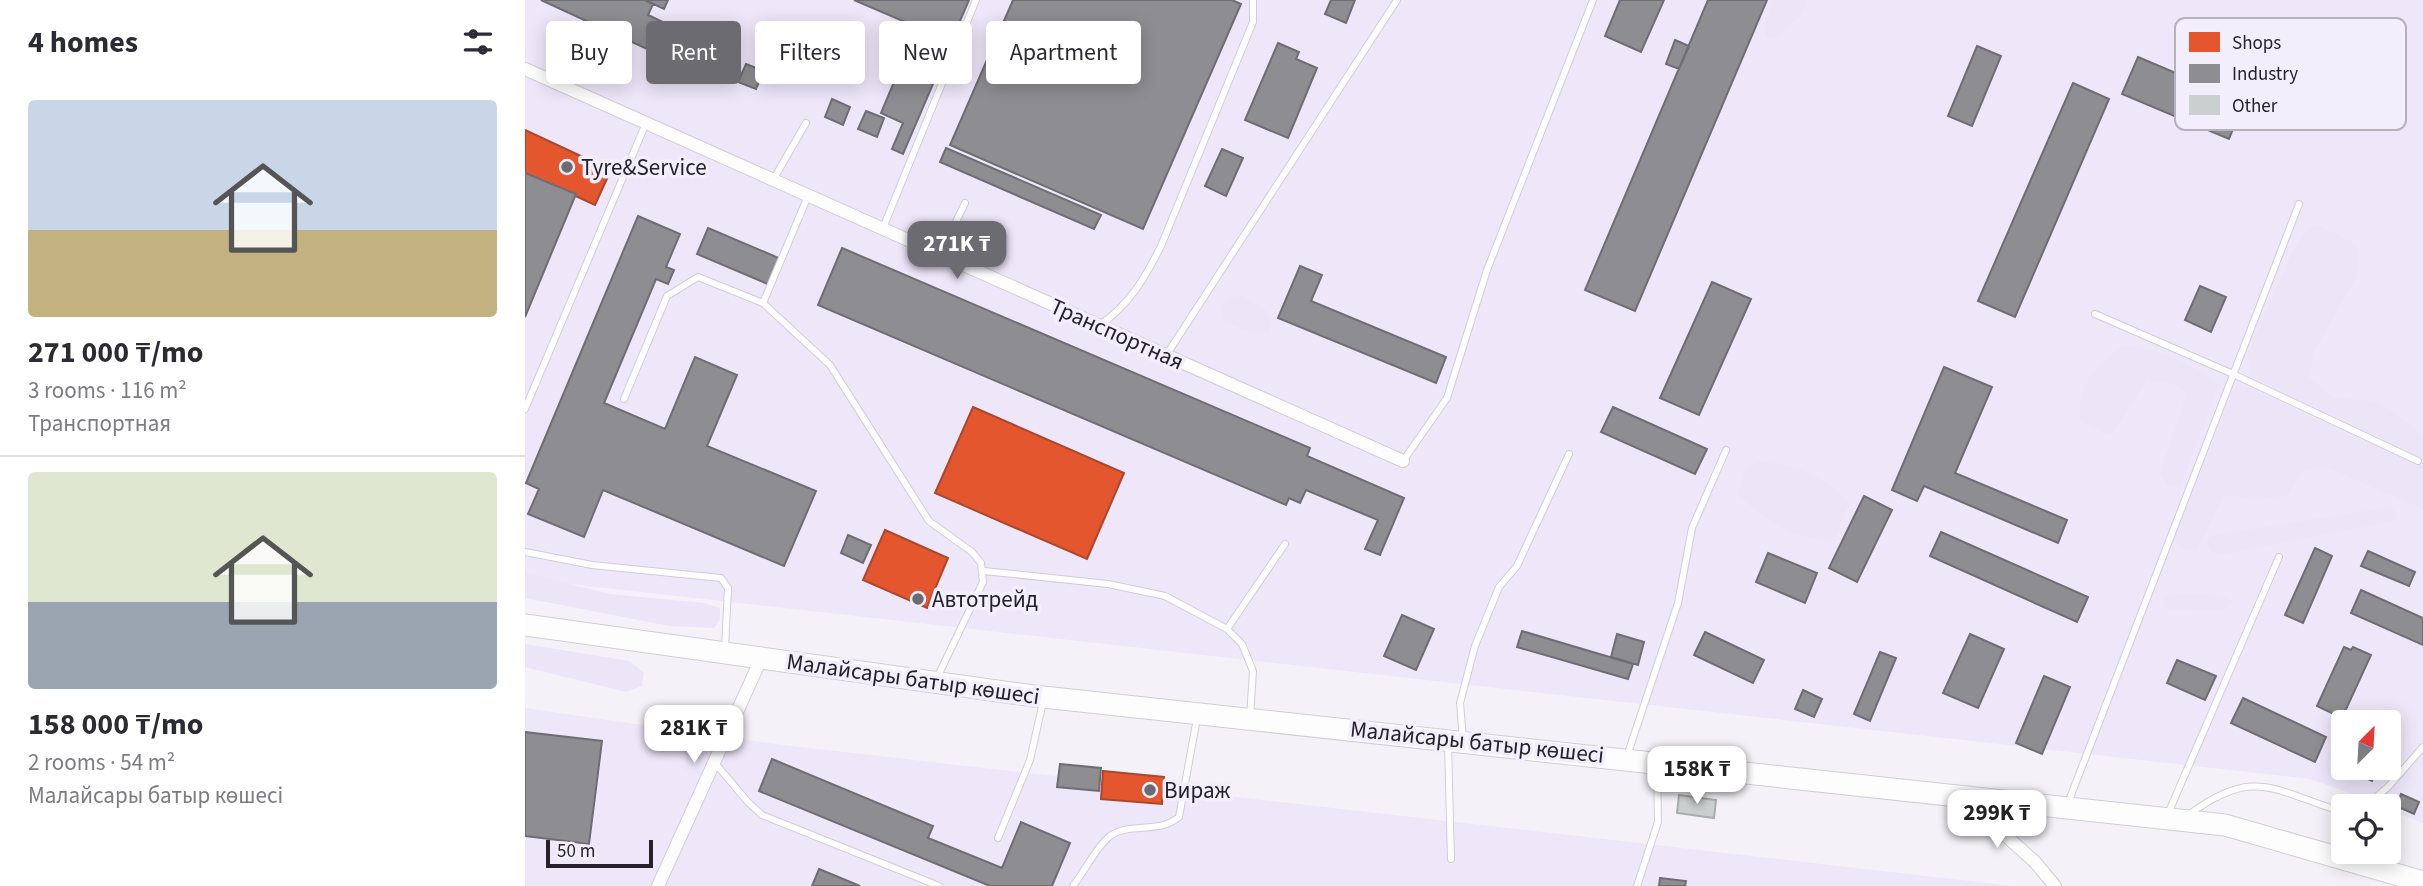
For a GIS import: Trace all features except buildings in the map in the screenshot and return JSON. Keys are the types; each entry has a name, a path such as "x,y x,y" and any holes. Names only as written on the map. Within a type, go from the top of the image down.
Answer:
{"highway":[{"name":"Малайсары батыр көшесі","path":"525,625 1044,696 1959,793 2225,825 2423,882"}],"street":[{"name":"Транспортная","path":"525,69 1403,461"},
{"path":"658,886 761,659"},
{"path":"1959,793 2035,862 2055,886"}],"lane":[{"path":"883,228 976,0"},
{"path":"1098,326 1122,309 1143,282 1161,246 1253,22 1253,0"},
{"path":"1166,356 1397,0"},
{"path":"1403,461 1447,398 1487,270 1593,0"},
{"path":"525,409 646,123"},
{"path":"773,180 806,123"},
{"path":"763,303 808,196"},
{"path":"940,255 965,203"},
{"path":"2066,806 2299,204"},
{"path":"624,399 667,296 698,277 763,303 830,365 929,521 972,552 983,571 983,582 935,682"},
{"path":"2095,314 2233,374 2418,461"},
{"path":"1626,758 1678,603 1692,528 1726,450"},
{"path":"1451,859 1460,703 1475,646 1499,587 1517,566 1569,454"},
{"path":"1227,629 1285,544"},
{"path":"525,552 592,565 721,578 728,588 725,653"},
{"path":"2175,819 2279,557"},
{"path":"983,571 1108,584 1165,596 1227,629 1242,644 1253,671 1250,719"},
{"path":"998,838 1030,760 1044,696"},
{"path":"1073,886 1109,836 1123,831 1163,826 1179,817 1198,713"},
{"path":"2380,794 2423,747"},
{"path":"1637,886 1658,822 1657,761"},
{"path":"714,762 748,803 762,814 939,886"},
{"path":"2175,819 2234,789 2254,785 2271,786 2331,808"}],"shaded area":[{"path":"525,0 2423,0 2423,823 2401,815 2401,794 2352,794 2310,779 525,579"},
{"path":"1773,0 1806,0 1803,13 1776,39 1766,36 1764,25"},
{"path":"2318,225 2349,240 2359,250 2357,276 2315,350 2309,378 2333,397 2380,402 2423,435 2423,509 2328,468 2303,470 2288,495 2258,500 2224,495 2197,551 2182,549 2175,542 2181,522 2235,386 2250,388 2358,440 2358,428 2251,377 2248,353 2292,252 2307,230"},
{"path":"1242,296 1266,310 1272,323 1269,332 1251,333 1223,321 1220,307 1227,298"},
{"path":"2123,345 2174,358 2200,371 2219,385 2180,487 2167,486 2160,473 2187,393 2171,383 2147,380 2111,435 2080,421 2082,395 2090,377"},
{"path":"1761,461 1809,473 1840,493 1849,503 1835,541 1807,537 1782,528 1738,495 1745,468"},
{"path":"2391,507 2397,514 2395,521 2219,555 2211,552 2206,542 2212,535"},
{"path":"525,573 610,594 704,603 720,608 720,619 714,628 669,626 525,598"},
{"path":"2163,596 2222,596 2232,601 2224,611 2165,609"},
{"path":"525,644 630,661 644,673 642,686 626,692 525,667"},
{"path":"525,708 775,744 2014,886 525,886"}],"place":[{"name":"Tyre&Service","path":"567,167"},
{"name":"Автотрейд","path":"918,599"},
{"name":"Вираж","path":"1150,790"}]}
